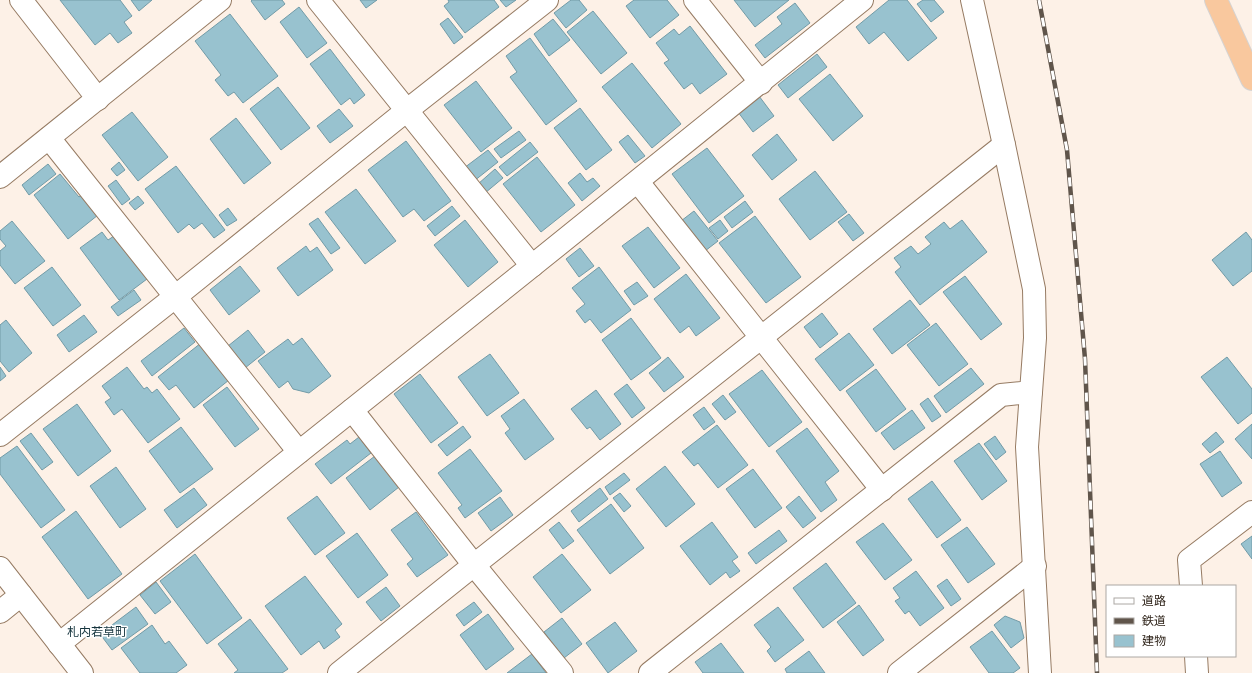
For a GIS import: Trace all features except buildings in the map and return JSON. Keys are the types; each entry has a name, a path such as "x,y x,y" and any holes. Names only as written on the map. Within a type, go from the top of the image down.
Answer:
{"highway":[{"path":"1216,0 1252,79"}],"street":[{"path":"21,0 98,99"},
{"path":"0,177 220,0"},
{"path":"318,0 532,266"},
{"path":"0,435 547,0"},
{"path":"695,0 761,83"},
{"path":"59,644 638,182 862,0"},
{"path":"972,0 1034,289 1035,338 1027,447 1040,673"},
{"path":"49,138 299,452"},
{"path":"339,673 1004,145"},
{"path":"638,182 882,490"},
{"path":"650,673 1001,395 1031,392"},
{"path":"352,410 474,565 562,673"},
{"path":"1191,585 1189,560 1252,512"},
{"path":"899,673 1035,566"},
{"path":"0,568 82,673"},
{"path":"0,612 21,595"},
{"path":"1196,657 1197,673"}],"railway":[{"path":"1039,0 1067,150 1085,359 1097,673"}],"district":[{"name":"札内若草町","path":"97,632"}]}
